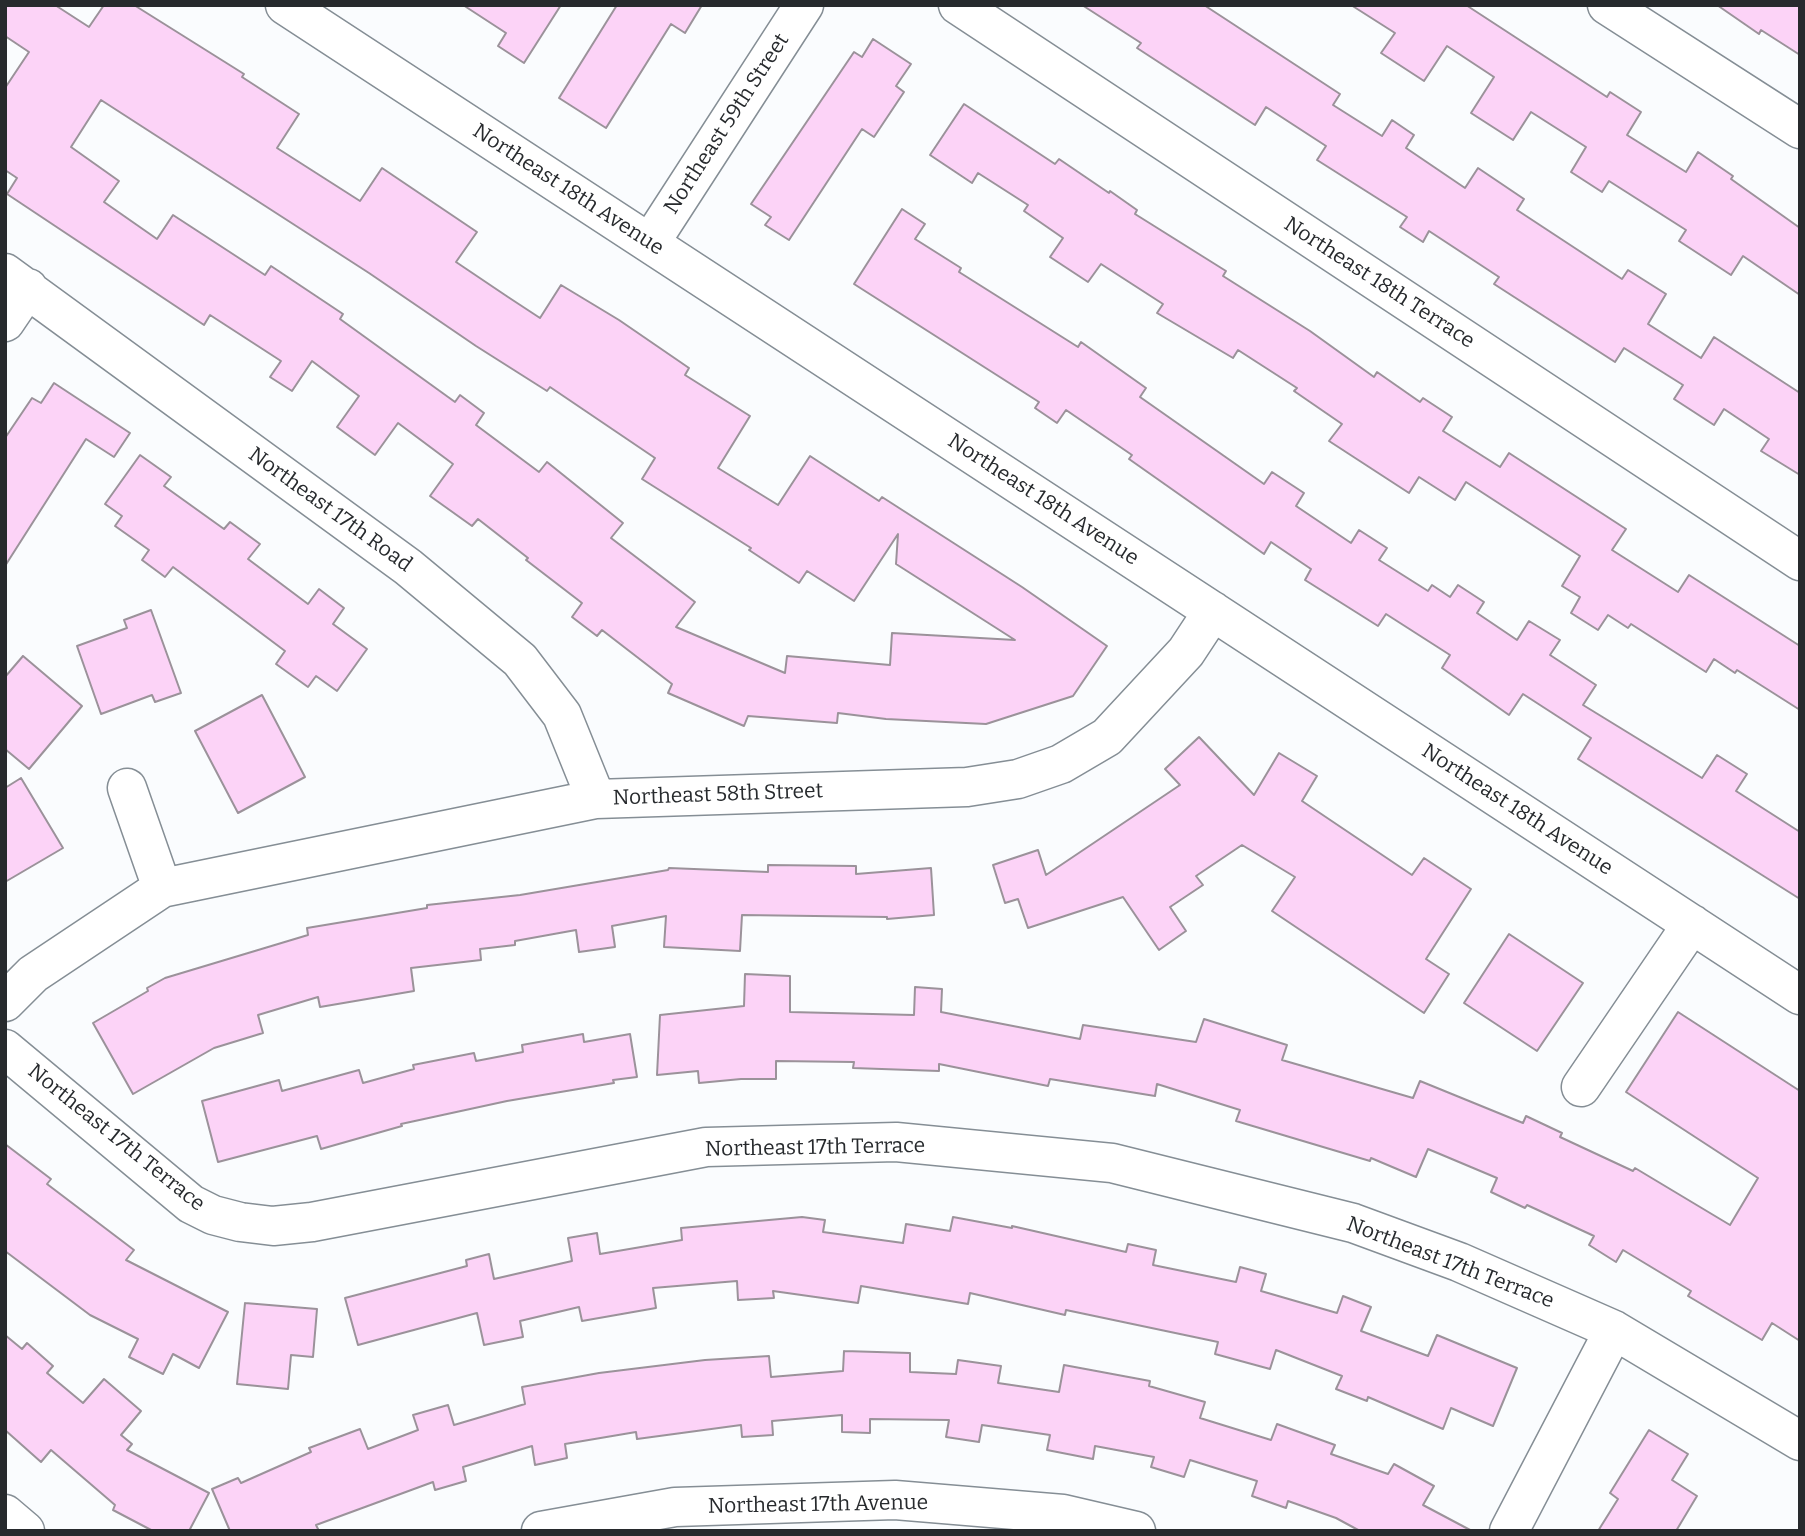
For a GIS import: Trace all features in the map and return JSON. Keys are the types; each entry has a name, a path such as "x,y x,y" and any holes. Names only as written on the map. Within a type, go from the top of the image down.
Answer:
{"street":[{"name":"Northeast 18th Avenue","path":"285,5 1800,995"},
{"name":"Northeast 59th Street","path":"650,243 804,5"},
{"name":"Northeast 18th Terrace","path":"958,5 1800,561"},
{"path":"1607,5 1800,129"},
{"path":"5,322 16,281"},
{"name":"Northeast 17th Road","path":"16,281 408,567 520,660 562,715 596,799"},
{"name":"Northeast 58th Street","path":"5,1002 33,974 162,888 596,799 967,787 1018,779 1061,764 1107,737 1186,652 1213,611"},
{"path":"127,788 162,888"},
{"path":"1581,1087 1692,924"},
{"name":"Northeast 17th Terrace","path":"5,1049 191,1203 213,1216 240,1223 273,1226 312,1222 706,1147 895,1142 1112,1163 1353,1223 1459,1262 1614,1330 1800,1441"},
{"path":"1509,1531 1614,1330"},
{"name":"Northeast 17th Avenue","path":"541,1531 675,1507 768,1518 895,1500 1063,1514 1136,1531"},
{"path":"5,1514 24,1531"}],"building":[{"path":"5,5 55,5 89,27 104,5 134,5 244,74 242,77 299,114 277,148 360,201 382,168 477,232 456,262 540,318 561,285 619,320 689,368 685,375 750,416 718,468 778,505 810,456 879,501 882,497 1022,587 1107,646 1073,696 986,724 886,719 838,713 837,723 748,716 744,726 668,693 672,684 602,630 597,636 572,617 582,603 526,560 528,558 478,519 472,526 430,496 453,464 398,423 375,455 337,427 359,396 312,361 292,391 270,377 281,361 210,315 204,325 7,194 17,178 5,170 5,88 29,52 5,36","holes":["101,100 369,273 476,346 547,391 550,387 655,458 642,479 751,548 749,550 799,583 807,571 854,601 898,534 896,564 1015,640 892,633 890,665 787,656 785,673 676,627 695,602 611,538 623,523 547,462 539,472 476,425 484,413 460,395 455,402 340,319 343,314 271,266 265,275 173,215 157,239 104,202 119,181 71,147"]},
{"path":"463,5 561,5 524,63 498,46 506,33"},
{"path":"617,5 702,5 685,33 671,24 606,128 559,98"},
{"path":"1082,5 1204,5 1340,94 1333,105 1382,136 1392,120 1414,135 1406,148 1465,188 1478,168 1524,199 1517,210 1622,279 1628,270 1666,294 1648,324 1701,358 1714,337 1800,393 1800,475 1761,451 1769,439 1724,409 1714,425 1674,399 1683,385 1624,348 1615,362 1494,284 1499,277 1429,231 1423,242 1400,227 1407,217 1317,160 1326,146 1266,107 1255,125 1137,48 1141,43"},
{"path":"1351,5 1466,5 1607,97 1610,92 1641,112 1627,135 1686,172 1698,152 1800,228 1800,295 1743,256 1731,275 1679,241 1686,230 1609,181 1602,192 1571,172 1586,147 1531,112 1513,140 1471,113 1494,77 1447,46 1424,81 1381,53 1395,33"},
{"path":"1717,5 1800,5 1800,55 1761,30 1759,34"},
{"path":"873,39 911,64 896,86 904,92 874,137 862,129 789,240 765,225 771,217 751,204 854,52 862,57"},
{"path":"964,104 1055,164 1059,159 1109,193 1110,191 1137,210 1135,214 1226,271 1223,276 1310,331 1374,377 1377,372 1420,402 1423,398 1452,417 1443,431 1500,467 1509,453 1626,529 1612,550 1678,592 1689,575 1800,646 1800,710 1737,670 1735,673 1714,659 1706,672 1631,624 1628,628 1608,615 1598,630 1571,613 1580,597 1562,586 1580,556 1466,482 1455,500 1419,477 1409,493 1329,441 1342,424 1294,391 1297,388 1238,350 1233,358 1157,313 1163,304 1101,264 1088,282 1050,257 1063,238 1024,211 1028,205 978,173 972,183 930,155"},
{"path":"902,209 925,224 915,239 961,268 959,272 1078,347 1081,342 1146,388 1140,397 1264,484 1272,472 1304,493 1296,506 1351,543 1359,530 1387,548 1379,560 1428,591 1432,585 1450,597 1458,585 1484,602 1477,613 1517,640 1529,621 1560,640 1550,655 1596,685 1583,705 1702,778 1717,755 1747,774 1736,791 1800,832 1800,899 1578,759 1591,738 1523,694 1509,715 1442,668 1450,655 1386,614 1378,626 1305,580 1311,569 1271,542 1264,554 1129,459 1132,455 1066,410 1057,423 1035,408 1039,402 854,284"},
{"path":"54,383 130,433 114,457 86,439 5,566 5,438 32,398 41,403"},
{"path":"140,455 171,477 164,486 224,529 230,522 260,544 248,559 308,604 319,589 344,608 333,624 367,649 337,691 316,676 308,687 276,664 285,651 173,567 165,577 142,560 149,550 115,526 122,516 105,504"},
{"path":"151,610 181,693 155,702 152,695 101,714 77,646 127,628 124,620"},
{"path":"23,656 82,706 29,769 5,749 5,677"},
{"path":"262,695 305,777 238,813 195,731"},
{"path":"1199,737 1254,795 1279,753 1317,776 1302,801 1412,875 1424,858 1471,889 1426,959 1449,974 1424,1013 1272,911 1295,877 1242,845 1196,876 1203,885 1170,907 1186,931 1159,950 1123,897 1028,928 1018,899 1005,903 993,865 1038,850 1046,875 1180,785 1165,769"},
{"path":"21,778 63,848 5,882 5,788"},
{"path":"768,865 856,866 856,874 931,868 934,915 887,919 742,915 740,951 664,947 666,916 612,926 615,947 579,952 576,930 515,941 515,945 480,949 481,960 411,968 414,991 320,1007 318,997 258,1015 263,1033 214,1048 133,1094 93,1023 165,978 308,935 307,928 427,908 427,905 520,895 669,868 768,872"},
{"path":"1509,934 1583,983 1537,1051 1464,1003"},
{"path":"745,974 790,976 790,1012 914,1015 915,987 942,989 941,1012 1080,1039 1083,1025 1196,1042 1204,1019 1287,1045 1282,1060 1413,1098 1420,1081 1523,1123 1526,1116 1562,1133 1560,1137 1633,1171 1635,1168 1730,1225 1758,1178 1626,1092 1678,1012 1800,1091 1800,1341 1772,1323 1762,1340 1688,1296 1691,1291 1623,1250 1616,1262 1589,1245 1594,1236 1527,1205 1525,1208 1491,1192 1497,1178 1428,1149 1416,1177 1371,1158 1370,1161 1236,1121 1240,1110 1157,1084 1155,1096 1050,1079 1048,1086 939,1064 939,1071 853,1068 854,1062 776,1061 776,1079 699,1083 698,1071 657,1075 660,1015 744,1006"},
{"path":"583,1034 584,1042 630,1034 637,1077 401,1124 402,1126 321,1149 317,1136 218,1162 202,1101 279,1080 282,1091 359,1070 363,1083 414,1069 413,1065 474,1053 476,1061 523,1052 522,1045"},
{"path":"5,1144 51,1179 47,1184 134,1250 126,1260 228,1312 199,1368 173,1354 163,1374 129,1357 138,1339 90,1315 5,1251"},
{"path":"802,1217 825,1220 823,1232 903,1243 906,1224 950,1231 953,1217 1012,1226 1126,1252 1128,1244 1156,1250 1153,1265 1236,1282 1240,1267 1266,1274 1261,1291 1337,1313 1343,1296 1371,1307 1361,1331 1428,1356 1437,1335 1517,1368 1493,1426 1451,1408 1443,1429 1368,1397 1367,1401 1336,1389 1342,1376 1276,1350 1270,1369 1215,1354 1218,1342 1066,1310 1065,1315 970,1293 968,1304 861,1286 858,1303 773,1291 774,1298 738,1300 737,1281 653,1288 656,1308 582,1321 579,1307 520,1321 523,1337 484,1345 477,1313 358,1345 345,1298 467,1266 466,1260 489,1254 494,1279 572,1261 568,1238 597,1233 600,1254 682,1240 681,1228"},
{"path":"245,1303 317,1309 313,1357 291,1355 288,1389 237,1384"},
{"path":"5,1335 22,1349 27,1343 53,1366 47,1373 83,1403 104,1379 141,1411 121,1435 132,1444 127,1450 209,1493 189,1531 153,1531 113,1510 115,1505 51,1450 41,1462 5,1430"},
{"path":"844,1351 910,1353 910,1372 956,1374 958,1360 1001,1366 998,1383 1059,1392 1064,1365 1150,1381 1149,1386 1205,1402 1200,1418 1271,1440 1277,1424 1335,1445 1331,1454 1388,1474 1394,1464 1434,1486 1423,1505 1472,1531 1360,1531 1336,1518 1288,1501 1286,1508 1252,1496 1257,1481 1190,1460 1184,1477 1151,1467 1154,1457 1095,1446 1093,1459 1047,1450 1050,1435 982,1425 979,1442 946,1437 949,1420 870,1419 870,1433 842,1432 842,1415 772,1421 773,1435 742,1437 741,1425 637,1439 636,1432 565,1444 567,1458 535,1465 532,1446 463,1467 466,1481 435,1490 433,1482 316,1525 319,1531 230,1531 212,1489 238,1478 241,1483 311,1452 309,1448 360,1429 368,1449 418,1430 413,1415 448,1405 454,1425 525,1404 522,1387 599,1373 705,1360 769,1356 771,1377 843,1371"},
{"path":"1649,1430 1688,1454 1672,1480 1697,1496 1676,1531 1598,1531 1618,1499 1610,1493"}]}
